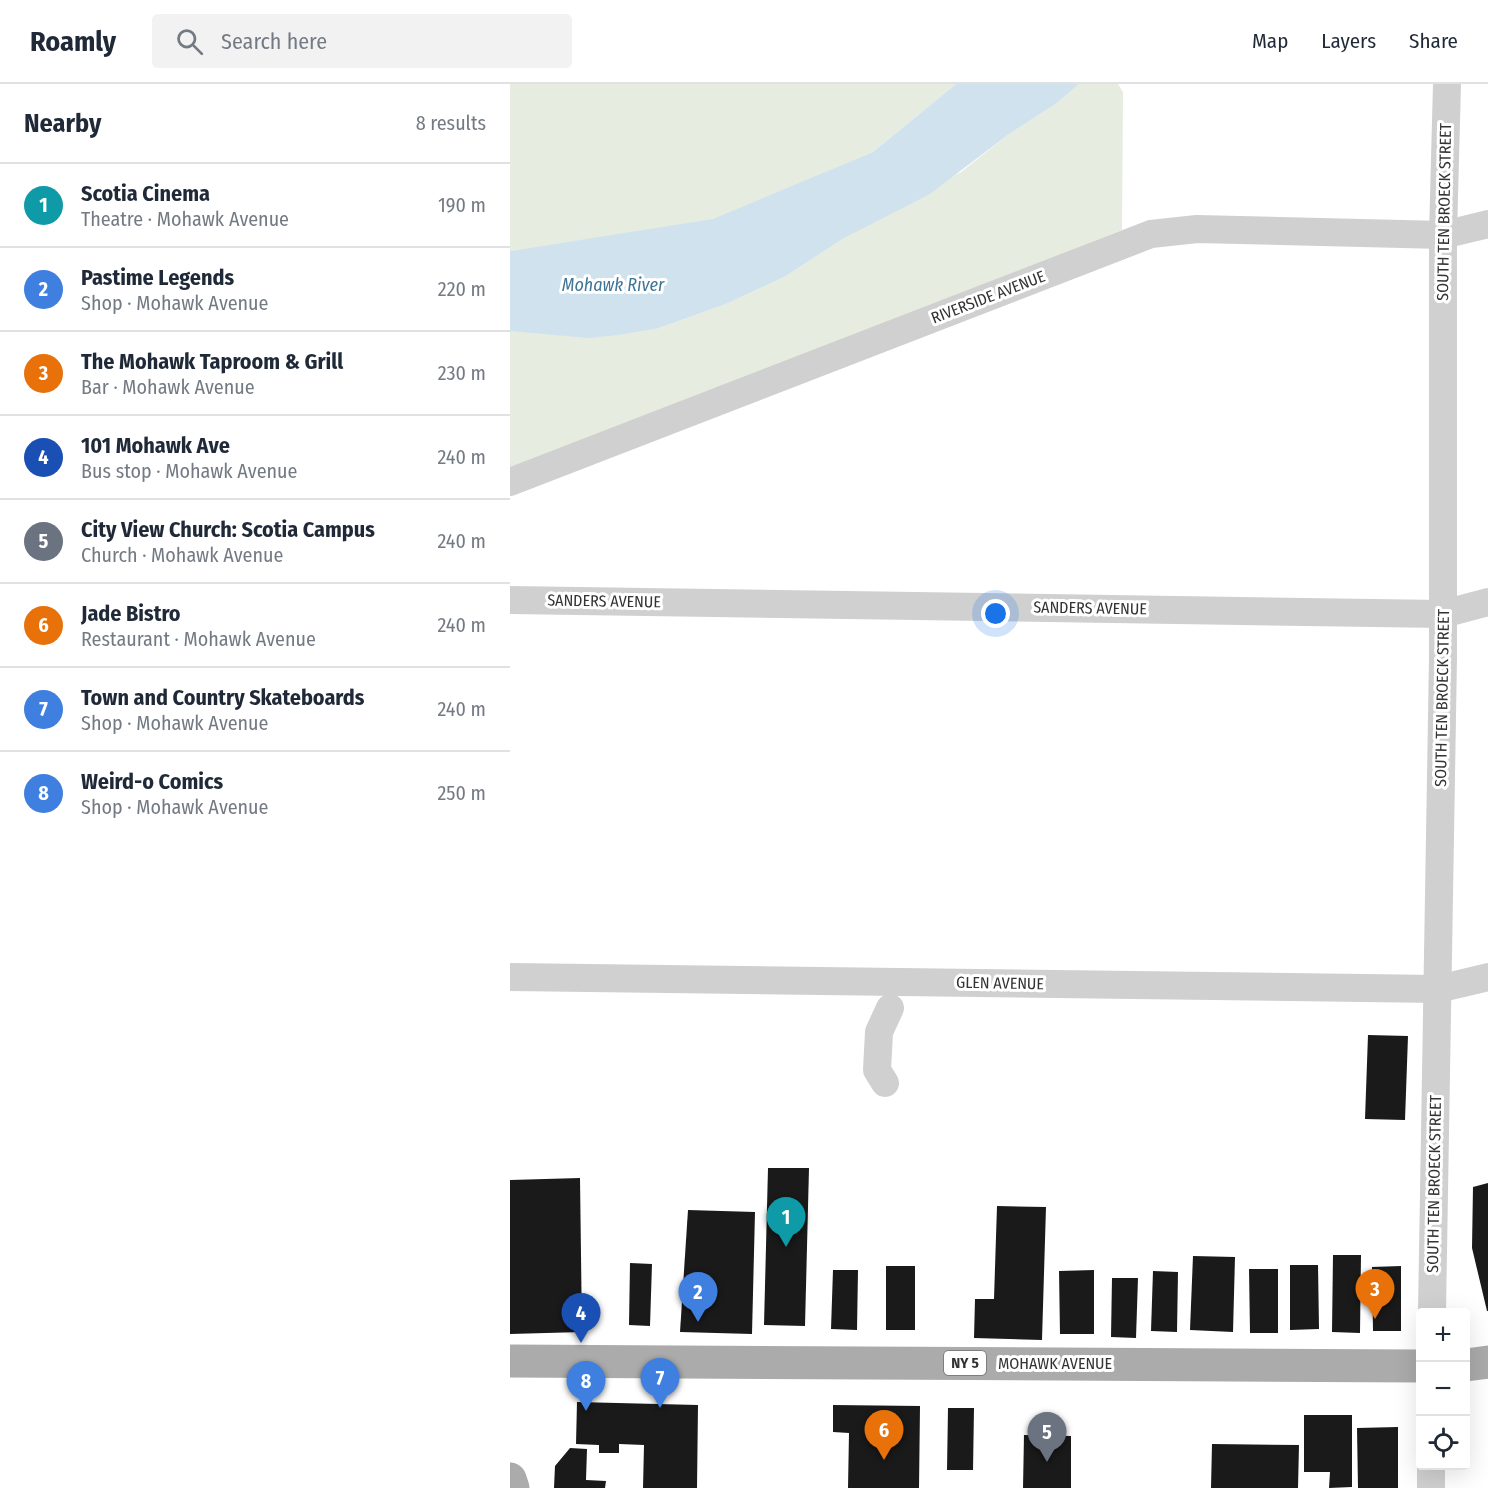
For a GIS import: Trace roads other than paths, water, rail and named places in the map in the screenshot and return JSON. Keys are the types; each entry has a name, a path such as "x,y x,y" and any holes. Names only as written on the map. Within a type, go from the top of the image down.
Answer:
{"main road":[{"name":"MOHAWK AVENUE","path":"510,1361 1416,1366"},
{"path":"1470,1364 1488,1362"},
{"path":"510,1479 513,1488"}],"street":[{"name":"SOUTH TEN BROECK STREET","path":"1432,1308 1443,614 1443,235 1447,84"},
{"name":"RIVERSIDE AVENUE","path":"510,482 1151,234 1197,229 1443,235 1488,224"},
{"name":"SANDERS AVENUE","path":"510,600 1443,614 1488,602"},
{"name":"GLEN AVENUE","path":"510,977 1438,989 1488,977"},
{"path":"885,1083 877,1070 879,1032 890,1008"},
{"path":"1431,1470 1431,1488"}],"water":[{"name":"Mohawk River","path":"956,84 1079,84 1057,103 1009,134 930,194 844,238 786,276 726,304 659,328 618,335 589,338 510,331 510,251 713,219 873,152"}],"place":[{"name":"Scotia Cinema","path":"786,1247"},
{"name":"The Mohawk Taproom & Grill","path":"1375,1319"},
{"name":"Pastime Legends","path":"698,1322"},
{"name":"101 Mohawk Ave","path":"581,1343"},
{"name":"Town and Country Skateboards","path":"660,1408"},
{"name":"Weird-o Comics","path":"586,1411"},
{"name":"Jade Bistro","path":"884,1460"},
{"name":"City View Church: Scotia Campus","path":"1047,1462"}]}
